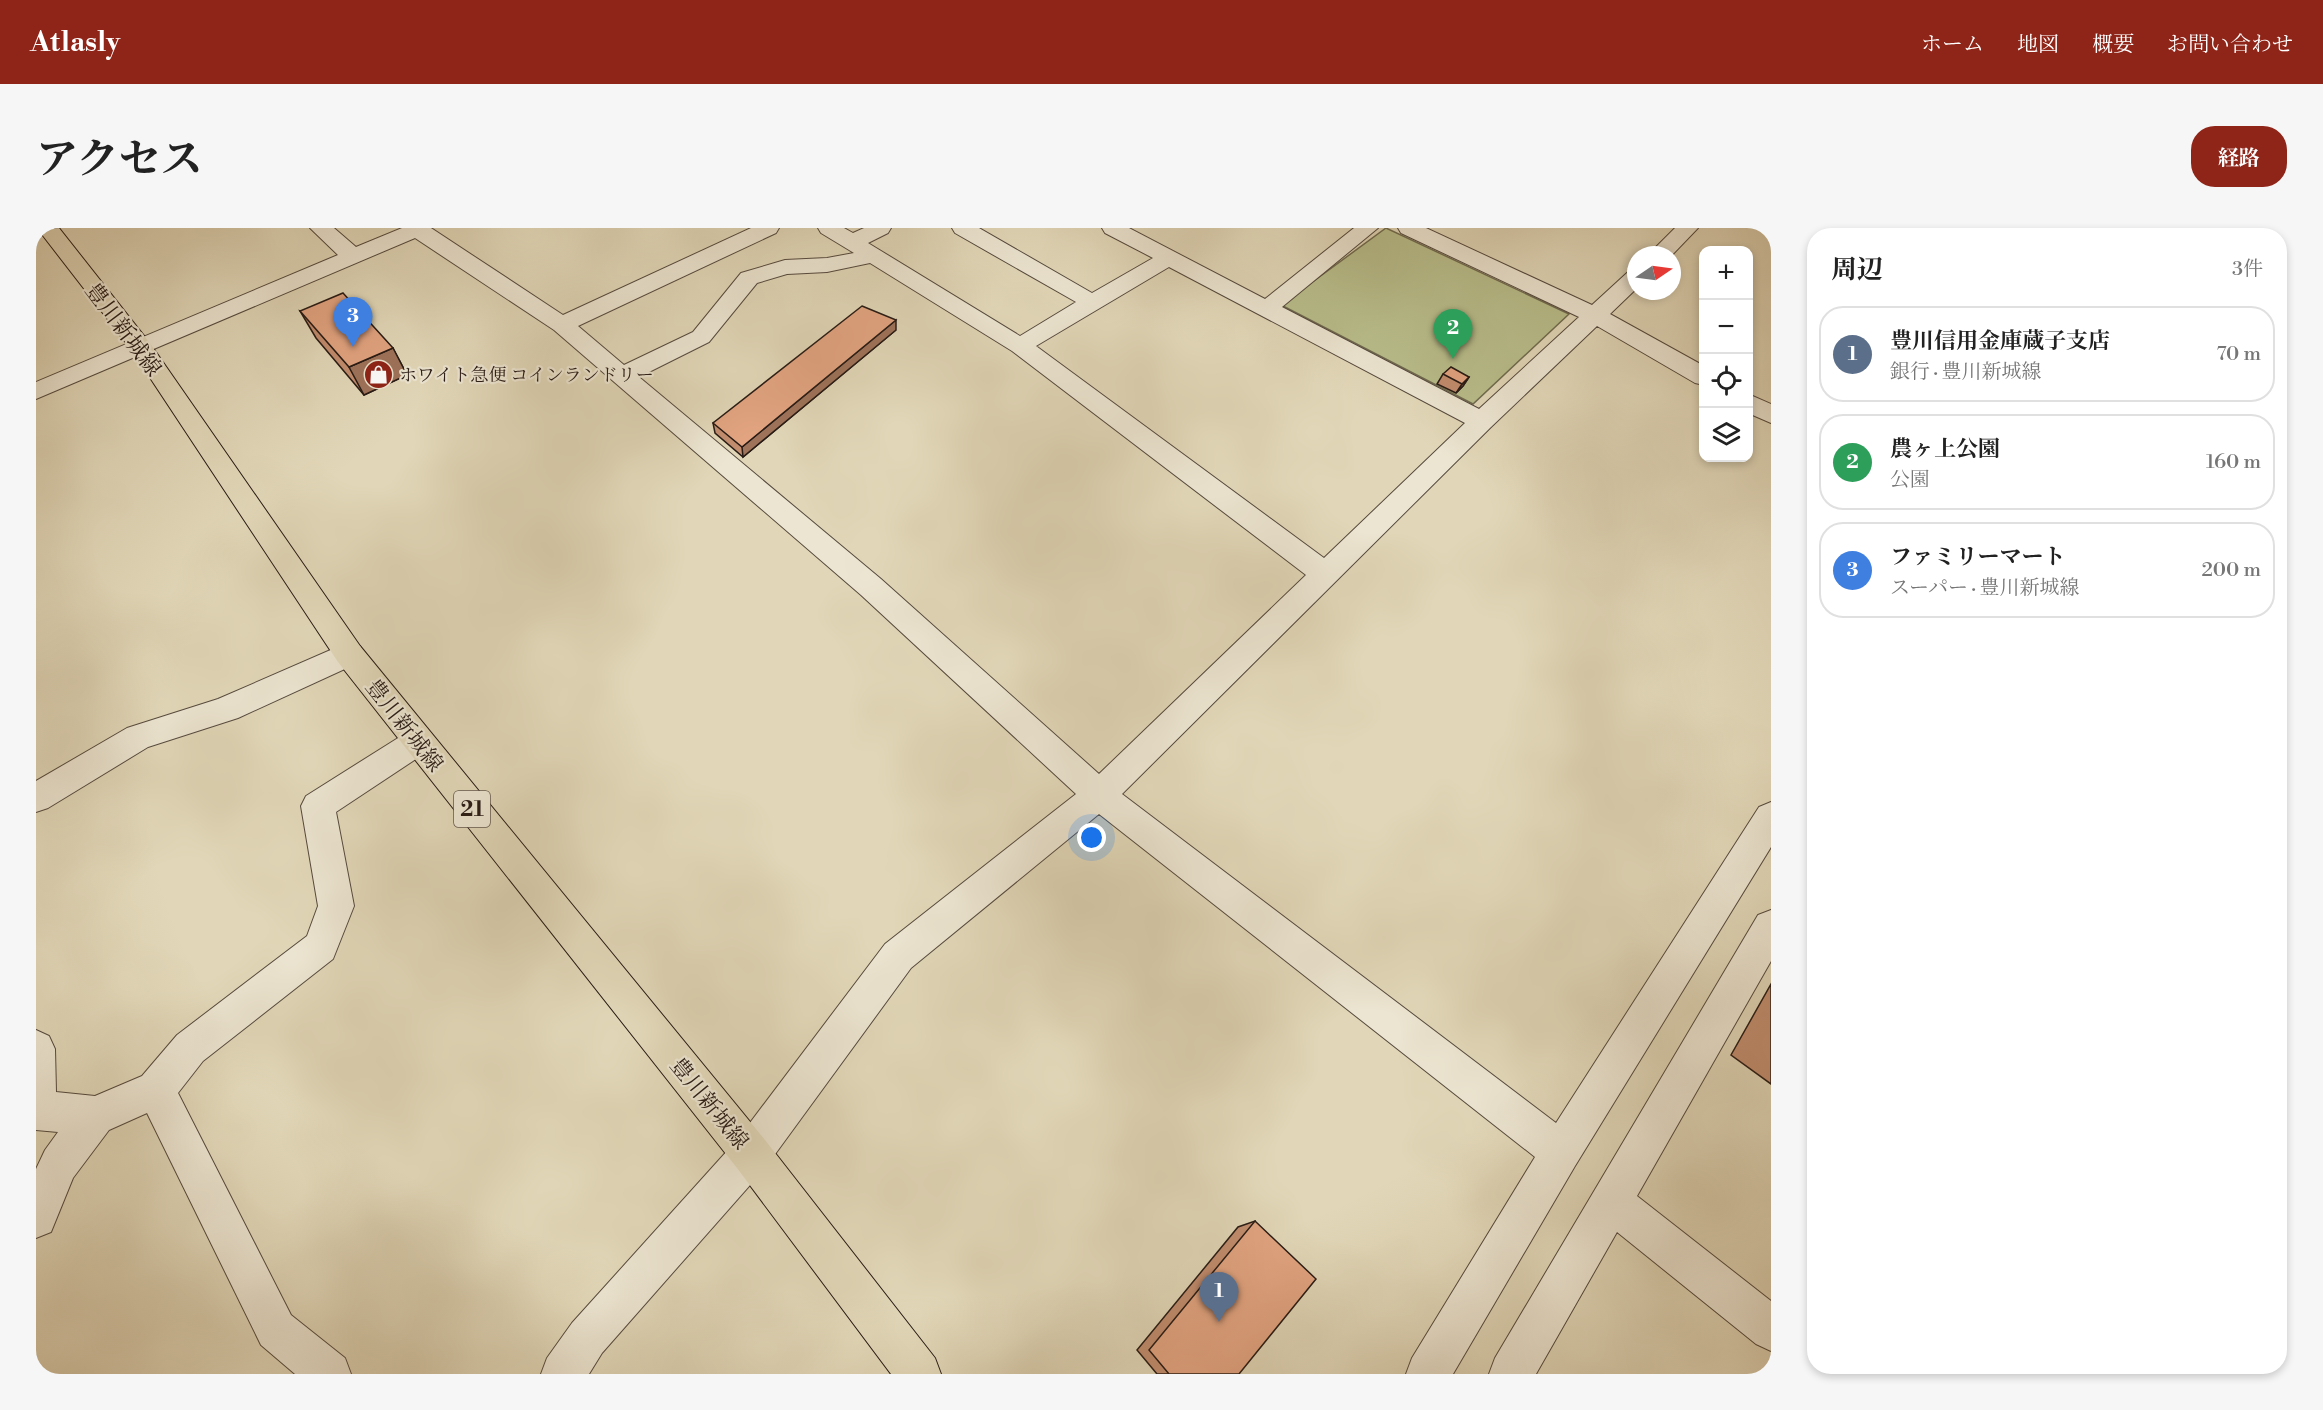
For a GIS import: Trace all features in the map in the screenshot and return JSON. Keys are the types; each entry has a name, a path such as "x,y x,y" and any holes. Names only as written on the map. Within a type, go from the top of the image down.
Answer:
{"main road":[{"name":"豊川新城線","path":"48,228 141,347 349,654 417,742 751,1155 919,1374"}],"street":[{"path":"321,228 353,256"},
{"path":"562,325 768,228"},
{"path":"829,228 1020,346 1324,574"},
{"path":"621,376 701,337 749,278 785,267 827,265 863,249 880,228"},
{"path":"963,228 1092,302"},
{"path":"1113,228 1482,421"},
{"path":"1267,308 1367,228"},
{"path":"1408,228 1596,316 1699,374"},
{"path":"1668,246 1687,228"},
{"path":"36,391 418,229 562,325 871,587 1099,795 1561,1152"},
{"path":"1020,346 1169,258"},
{"path":"563,1374 587,1338 751,1155 898,956 1099,795 1482,421 1627,286"},
{"path":"1753,404 1771,415"},
{"path":"36,798 138,737 227,709 349,654"},
{"path":"36,1049 37,1109 95,1116 156,1090 190,1048 320,947 336,906 318,806 417,742"},
{"path":"1428,1374 1561,1152 1771,817"},
{"path":"1511,1374 1613,1203 1771,927"},
{"path":"156,1090 276,1330 329,1374"},
{"path":"36,1217 59,1164 95,1116"},
{"path":"1613,1203 1771,1329"}],"green space":[{"path":"1386,228 1569,314 1473,404 1281,305"}],"building":[{"path":"343,293 393,348 349,367 300,311"},
{"path":"862,306 896,320 742,447 713,423"},
{"path":"1451,367 1469,377 1462,384 1443,374"},
{"path":"1255,1221 1316,1279 1239,1374 1169,1374 1149,1350"}],"place":[{"name":"ファミリーマート","path":"353,347"},
{"name":"農ヶ上公園","path":"1453,359"},
{"name":"ホワイト急便 コインランドリー","path":"378,375"},
{"name":"豊川信用金庫蔵子支店","path":"1219,1322"}]}
